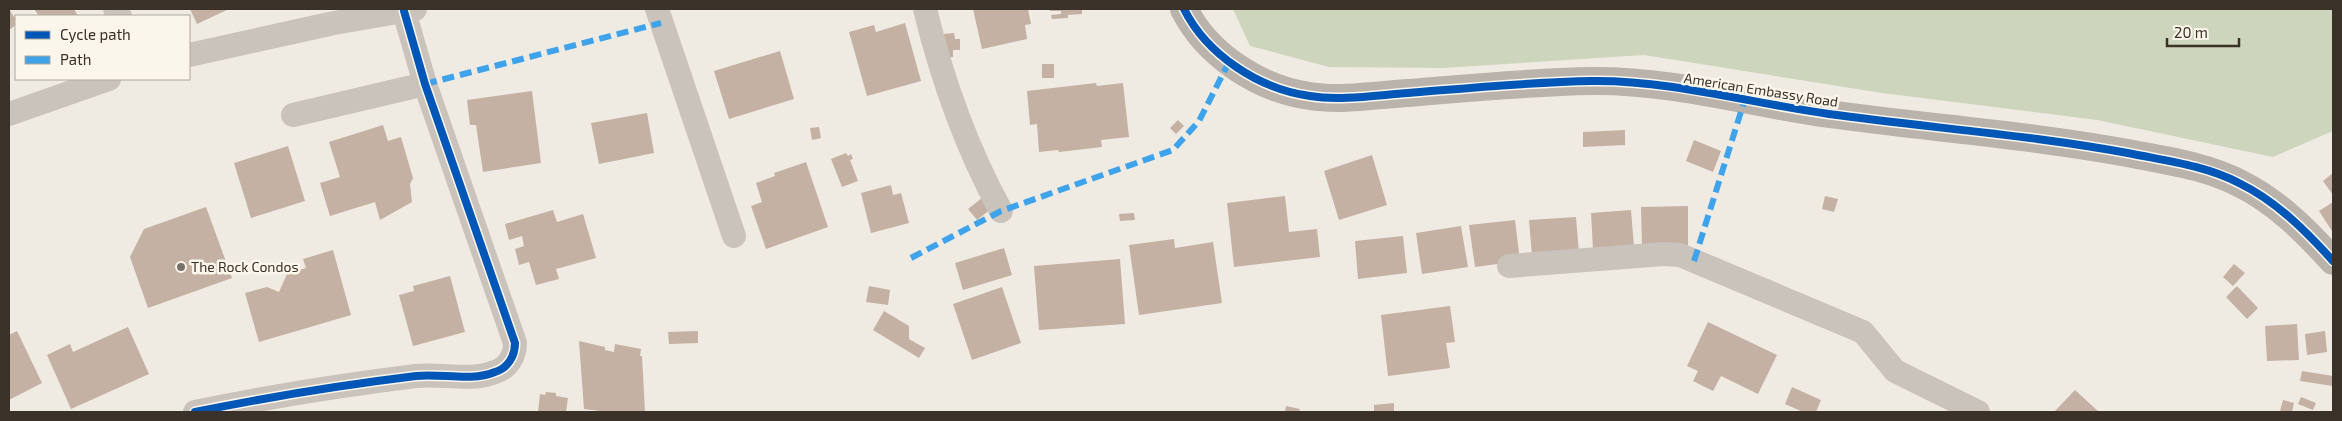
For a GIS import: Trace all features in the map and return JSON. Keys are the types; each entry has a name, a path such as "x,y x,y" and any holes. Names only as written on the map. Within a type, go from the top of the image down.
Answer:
{"street":[{"path":"657,9 734,236"},
{"path":"925,9 950,97 978,168 1001,211"},
{"name":"American Embassy Road","path":"1184,9 1192,25 1206,42 1230,62 1260,81 1284,90 1312,97 1381,95 1555,82 1634,83 1844,116 2098,147 2185,164 2239,183 2294,220 2333,261"},
{"path":"190,55 332,16 410,10 425,84 515,343 510,361 497,372 481,376 419,376 286,394 195,412"},
{"path":"9,114 105,80"},
{"path":"293,115 425,84"},
{"path":"9,132 35,106"},
{"path":"1509,266 1664,254 1680,255 1863,332 1876,345 1884,360 1895,371 1978,412"}],"green space":[{"path":"1233,9 2332,9 2333,131 2273,157 2097,120 1882,93 1644,55 1443,68 1329,67 1250,46"}],"building":[{"path":"9,9 15,18 15,26 9,30"},
{"path":"34,9 74,9 77,15 38,15"},
{"path":"190,9 229,9 197,24"},
{"path":"973,9 1028,9 1031,24 1025,25 1027,39 982,49"},
{"path":"1050,9 1082,9 1082,14 1068,15 1068,18 1052,19 1051,15 1061,14 1061,11 1050,11"},
{"path":"905,23 921,81 867,96 849,32 874,25 876,32"},
{"path":"954,33 955,39 960,39 960,50 953,50 953,57 945,58 943,34"},
{"path":"780,51 794,99 729,119 714,71"},
{"path":"1042,64 1054,64 1054,78 1042,78"},
{"path":"1096,83 1097,86 1123,83 1129,137 1101,140 1102,147 1059,152 1058,150 1039,152 1037,124 1030,125 1027,91"},
{"path":"532,91 541,163 483,172 476,125 470,125 467,100"},
{"path":"647,113 654,153 599,164 591,123"},
{"path":"1178,120 1184,126 1176,134 1170,128"},
{"path":"383,125 388,141 401,137 413,178 410,184 412,202 380,220 375,202 330,216 320,183 340,177 329,142"},
{"path":"819,127 821,138 812,140 810,128"},
{"path":"1625,130 1625,145 1583,147 1583,132"},
{"path":"1694,140 1721,151 1713,172 1686,161"},
{"path":"288,146 305,201 251,218 234,163"},
{"path":"846,153 848,156 851,154 853,159 850,160 858,181 842,187 831,159"},
{"path":"1372,155 1387,205 1339,220 1324,171"},
{"path":"806,162 828,227 766,249 751,206 762,202 756,183 775,176 774,173"},
{"path":"2333,173 2333,195 2323,181"},
{"path":"891,185 893,195 901,193 909,223 871,233 861,193"},
{"path":"1285,196 1289,232 1317,229 1320,257 1234,267 1227,203"},
{"path":"1825,196 1838,199 1834,212 1822,209"},
{"path":"982,198 991,209 977,220 968,209"},
{"path":"2333,202 2333,230 2332,231 2319,211"},
{"path":"1688,206 1688,245 1642,246 1641,207"},
{"name":"The Rock Condos","path":"206,207 232,278 148,308 130,257 144,229"},
{"path":"553,210 557,222 583,214 596,258 556,269 559,279 536,285 529,262 519,265 515,249 524,246 522,236 509,240 505,224"},
{"path":"1631,210 1634,247 1593,250 1591,213"},
{"path":"1134,213 1135,220 1120,221 1119,214"},
{"path":"1576,217 1579,253 1532,256 1529,220"},
{"path":"1515,220 1520,261 1475,267 1469,225"},
{"path":"1461,226 1468,267 1422,274 1416,233"},
{"path":"1403,236 1407,273 1358,279 1355,241"},
{"path":"1174,239 1175,248 1213,242 1222,303 1139,315 1129,245"},
{"path":"1004,248 1012,275 963,290 955,263"},
{"path":"333,250 351,315 259,342 245,293 267,287 279,292 287,274 306,268 303,259"},
{"path":"1120,259 1125,324 1039,330 1034,266"},
{"path":"2234,264 2245,273 2233,286 2223,277"},
{"path":"450,276 465,332 413,346 399,295 414,291 413,286"},
{"path":"869,286 890,290 888,305 866,302"},
{"path":"2237,286 2258,308 2247,319 2226,297"},
{"path":"1002,287 1021,343 972,360 953,304"},
{"path":"1450,306 1455,342 1446,343 1450,368 1388,376 1381,315"},
{"path":"884,311 909,326 909,339 925,348 919,358 873,330"},
{"path":"1708,322 1777,355 1758,394 1721,376 1713,391 1693,381 1698,371 1687,366"},
{"path":"2297,324 2299,360 2267,361 2265,326"},
{"path":"128,327 149,374 71,409 47,355 70,344 73,352"},
{"path":"17,331 42,383 9,400 9,335"},
{"path":"698,331 698,343 669,344 668,332"},
{"path":"2325,331 2327,352 2307,355 2305,334"},
{"path":"579,341 605,347 605,350 614,352 615,344 641,349 645,412 608,412 584,409"},
{"path":"2302,371 2333,376 2333,386 2300,381"},
{"path":"1792,387 1821,400 1816,412 1803,412 1785,404"},
{"path":"2075,390 2099,412 2054,412"},
{"path":"546,392 556,393 556,396 568,398 566,412 538,412 540,394 545,395"},
{"path":"2301,397 2316,403 2313,410 2298,404"},
{"path":"2283,400 2294,403 2292,412 2280,411"},
{"path":"1394,403 1394,412 1374,412 1374,405"},
{"path":"1286,406 1300,409 1299,412 1285,412"}],"marked path":[{"path":"425,84 661,23"},
{"path":"911,258 1001,211 1173,150 1199,121 1229,62"},
{"path":"1694,261 1745,99"}],"cycle path":[{"path":"1184,9 1206,41 1236,67 1272,86 1310,96 1346,98 1523,84 1592,81 1651,84 1829,114 2095,147 2173,162 2213,172 2253,190 2290,218 2333,261"},
{"path":"195,412 277,396 416,376 466,377 485,375 504,368 512,357 515,343 425,84 404,11"}],"place":[{"name":"The Rock Condos","path":"181,267"}]}
